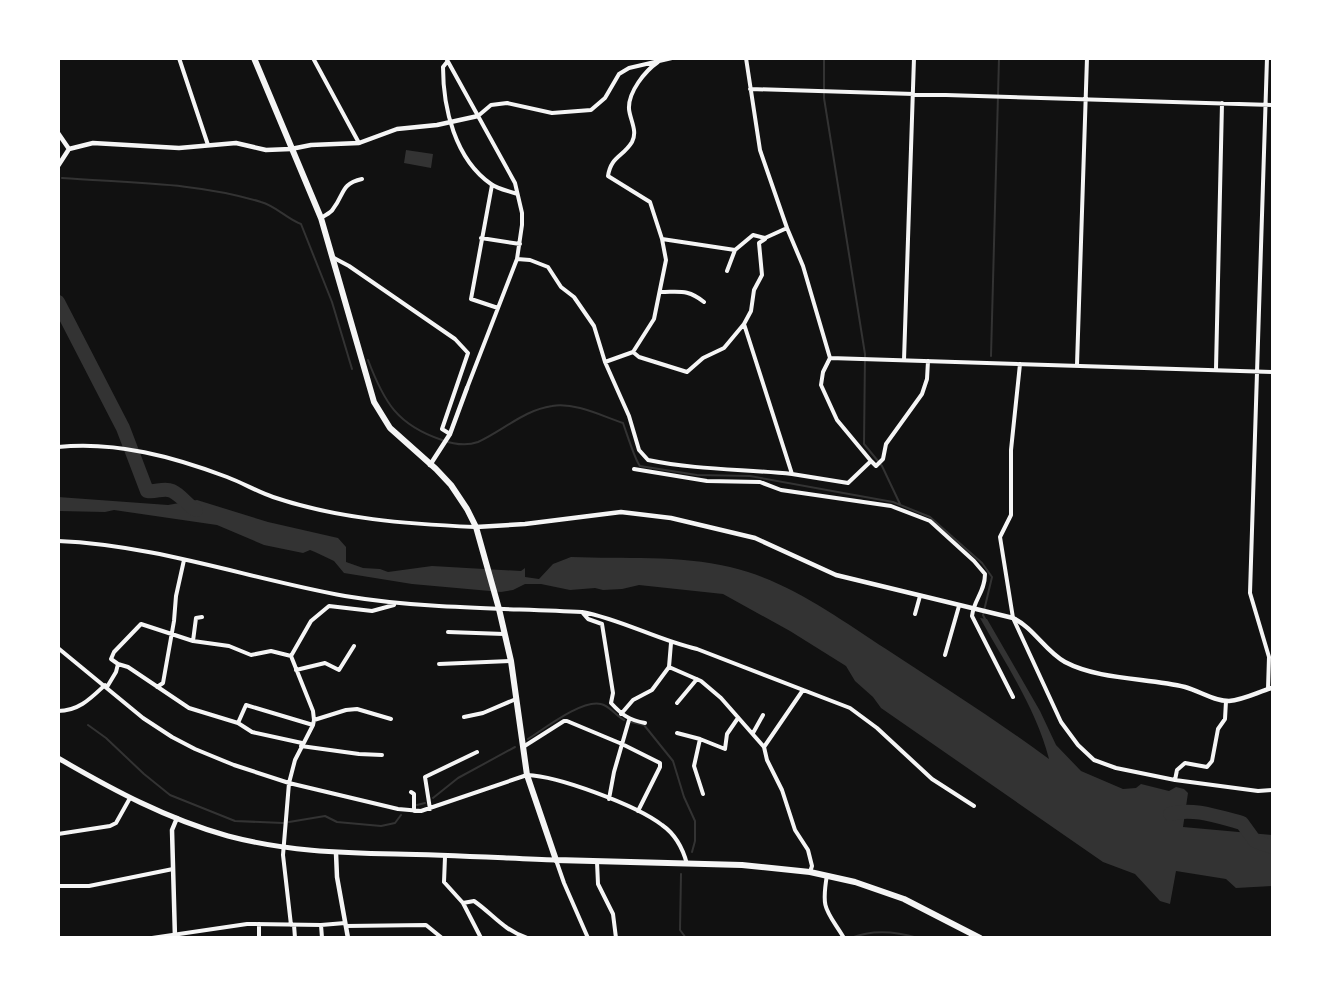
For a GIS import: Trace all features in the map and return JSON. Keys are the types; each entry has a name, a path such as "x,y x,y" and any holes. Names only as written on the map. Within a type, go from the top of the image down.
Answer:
{"main road":[{"path":"254,58 321,218 374,402 390,428 451,485 476,527 505,634 527,775 556,860"},
{"path":"58,758 130,798 177,818 229,836 284,847 336,853 742,865 810,872 855,882 904,899 980,938"}],"street":[{"path":"179,58 208,145"},
{"path":"313,58 358,143"},
{"path":"58,166 69,149 93,143 178,148 236,143 266,150 291,149 311,145 358,143 397,129 478,116 490,105 507,103 552,113 591,110 605,98 619,74 629,68 672,58"},
{"path":"746,58 760,150 803,266 830,358 823,372 821,385 837,420 876,466 883,459 886,444 922,394 927,379 928,361"},
{"path":"904,360 914,58"},
{"path":"1077,365 1086,58"},
{"path":"58,447 116,447 152,453 226,477 274,497 370,520 476,527 525,524 621,512 697,523 755,538 836,575 1013,618 1025,625 1049,651 1078,669 1184,687 1216,700 1239,700 1270,689 1269,657 1250,593 1267,58"},
{"path":"430,465 450,434 517,259 522,213 515,183 447,60"},
{"path":"447,60 443,67 443,81 457,142 473,167 492,185 518,194"},
{"path":"605,362 633,352 654,319 661,292 666,260 650,202 608,176 610,164 633,141 634,129 629,109 631,95 650,68 658,62"},
{"path":"750,89 1272,105"},
{"path":"1216,369 1222,103"},
{"path":"58,133 69,149"},
{"path":"321,218 333,211 344,188 352,181 362,179"},
{"path":"492,185 471,299 498,308"},
{"path":"633,352 639,357 687,372 703,358 724,348 744,324 751,310 754,290 762,275 759,243 787,228"},
{"path":"727,271 735,250 753,236 765,238"},
{"path":"482,239 520,244"},
{"path":"662,239 735,250"},
{"path":"333,258 349,266 454,339 468,353 442,429 450,434"},
{"path":"517,259 530,260 548,267 561,287 574,297 594,326 605,362 629,416 639,450 648,460 692,467 792,474 848,483 871,461"},
{"path":"661,292 687,291 704,302"},
{"path":"744,324 792,474"},
{"path":"830,358 1272,372"},
{"path":"1020,364 1011,450 1011,514 1000,537 1013,618 1061,722 1078,745 1094,760 1116,768 1176,780 1258,791 1272,790"},
{"path":"690,479 692,467"},
{"path":"634,469 690,479 760,482 781,490 891,506 930,521 985,574 982,594 975,602 972,616 1013,697"},
{"path":"58,541 121,548 184,560 344,596 397,603 582,612 601,615 671,643 697,649 838,703 862,716 932,779 966,803 974,806"},
{"path":"157,687 163,682 184,560"},
{"path":"915,614 920,596"},
{"path":"295,938 284,847 290,783 301,745 314,723 313,711 291,656 310,621 329,606 372,611 397,603"},
{"path":"945,655 959,606"},
{"path":"582,612 588,619 602,624 614,693 611,703 629,720 645,723"},
{"path":"193,641 196,618 202,617"},
{"path":"291,656 271,651 251,655 229,646 193,641 141,624 114,652 111,659 128,667 189,708 238,723 252,732 301,745 359,754 382,755"},
{"path":"448,632 505,634"},
{"path":"621,714 633,700 652,690 669,667 671,643"},
{"path":"296,670 325,663 339,670 354,646"},
{"path":"58,648 143,718 179,741 234,765 290,783 414,811 430,809 527,775 540,775 563,781 609,799 638,811 662,825 674,836 687,864"},
{"path":"439,664 510,661"},
{"path":"58,711 71,711 106,686 116,672 118,664"},
{"path":"669,667 697,679 721,698 764,747 767,760 782,790 795,830 808,850 812,866 810,872"},
{"path":"677,703 697,679"},
{"path":"764,747 803,690"},
{"path":"464,717 483,713 516,699"},
{"path":"1176,780 1177,770 1185,764 1207,767 1212,761 1218,729 1225,719 1226,701"},
{"path":"238,723 246,705 314,723 346,710 357,709 391,719"},
{"path":"753,733 763,715"},
{"path":"677,733 724,749 727,734 738,718"},
{"path":"609,799 629,720"},
{"path":"522,747 567,721 622,744 660,764 638,811"},
{"path":"700,740 694,766 703,794"},
{"path":"430,809 425,777 477,752"},
{"path":"411,792 414,794 414,811"},
{"path":"58,834 110,826 116,823 130,798"},
{"path":"175,936 172,830 177,818"},
{"path":"336,853 336,871 348,938"},
{"path":"445,857 444,882 463,903 481,938"},
{"path":"556,860 588,938"},
{"path":"597,862 598,884 613,914 616,938"},
{"path":"58,886 89,886 173,869"},
{"path":"827,875 824,896 827,913 844,937"},
{"path":"463,903 474,901 483,907 494,920 527,938"},
{"path":"152,938 247,924 346,924 426,925 442,938"},
{"path":"259,924 259,938"},
{"path":"321,925 322,938"}],"shaded area":[{"path":"406,150 433,154 431,168 404,163"},
{"path":"58,497 168,505 197,500 268,522 338,538 346,547 346,562 363,568 388,572 432,566 521,571 525,568 525,577 539,579 553,564 571,557 671,559 730,567 772,581 811,601 1009,730 1049,759 1028,704 980,618 987,619 1040,711 1056,745 1081,771 1123,789 1136,788 1141,784 1169,791 1176,787 1184,789 1188,793 1183,827 1272,835 1272,886 1236,888 1226,879 1176,871 1170,904 1160,901 1135,874 1103,862 881,708 873,697 855,681 846,666 790,631 723,594 639,585 622,589 570,590 541,584 525,584 513,590 501,592 412,584 344,573 334,561 310,550 303,553 264,545 217,525 114,510 105,512 59,511"}],"waterway":[{"path":"824,58 824,98 865,354 864,444 882,466 900,504"},
{"path":"991,356 999,58"},
{"path":"62,178 162,184 237,195 266,204 301,224 332,302 352,369"},
{"path":"58,302 123,428 147,491 172,491 196,510"},
{"path":"368,360 380,388 394,410 414,427 446,441 460,444 478,442 542,408 570,406 623,423 640,466 697,475 750,476 893,502 930,517 982,563 992,577 983,615 985,619"},
{"path":"528,739 574,710 593,704 604,705 624,720"},
{"path":"631,722 644,725 673,761 684,797 695,821 695,841 692,852"},
{"path":"88,725 170,795 235,821 283,823"},
{"path":"433,798 458,778 515,747"},
{"path":"417,805 425,803"},
{"path":"1170,814 1197,812 1242,823 1255,841 1272,847"},
{"path":"289,822 325,816 337,822 381,826 395,823 401,815"},
{"path":"681,874 680,930 686,938"},
{"path":"851,938 868,933 884,932 918,938"}]}
